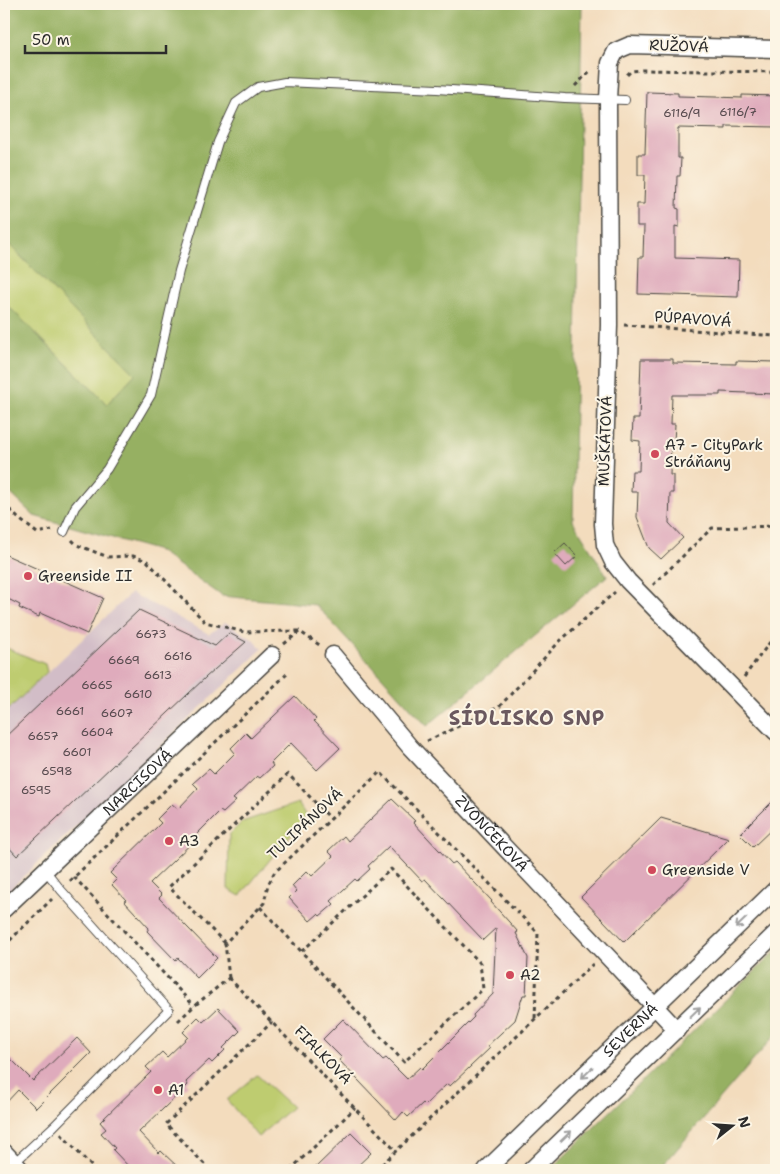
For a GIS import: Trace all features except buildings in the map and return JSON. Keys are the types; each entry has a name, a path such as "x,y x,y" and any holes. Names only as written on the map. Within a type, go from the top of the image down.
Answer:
{"street":[{"name":"RUŽOVÁ","path":"610,63 616,51 630,45 776,49"},
{"name":"MUŠKÁTOVÁ","path":"610,63 608,82 609,325 603,524 605,545 613,562 628,581 776,732"},
{"name":"NARCISOVÁ","path":"4,910 272,655"},
{"name":"ZVONČEKOVÁ","path":"334,655 410,747 677,1030"},
{"name":"SEVERNÁ","path":"486,1170 776,889"},
{"name":"SEVERNÁ","path":"530,1170 776,933"}],"lane":[{"path":"64,532 75,507 107,469 152,395 178,271 218,142 236,103 258,87 285,82 625,100"},
{"path":"13,1162 54,1126 169,1010 44,870"}],"path":[{"path":"565,98 593,68 610,63"},
{"path":"625,100 625,77 631,72 642,70 776,72"},
{"name":"PÚPAVOVÁ","path":"609,325 776,336"},
{"path":"4,504 36,533 50,530 64,532 77,545 108,557 134,556 147,561 204,622 244,632 299,632 334,655"},
{"path":"642,596 712,528 776,526"},
{"path":"410,747 435,738 500,707 559,642 628,581"},
{"path":"734,690 776,634"},
{"path":"4,946 288,674"},
{"name":"TULIPÁNOVÁ","path":"224,943 264,903 268,885 274,873 380,772 538,933 534,1019"},
{"path":"173,1027 194,1006 229,978 224,943 169,887 288,774 331,819"},
{"path":"260,907 404,1062 483,989 480,963 391,869 302,952"},
{"path":"74,877 194,1006"},
{"path":"376,1170 604,953"},
{"name":"FIALKOVÁ","path":"229,978 396,1151"},
{"path":"210,1170 166,1124 272,1022"},
{"path":"290,1170 355,1108"},
{"path":"54,1126 95,1170"}],"shaded area":[{"path":"131,593 209,634 225,622 254,640 262,649 4,895 4,714"}],"green space":[{"path":"4,4 582,4 573,521 607,576 427,726 316,605 222,596 159,551 34,516 4,487 4,302 107,404 135,374 4,239"},
{"path":"4,239 136,374 107,404 4,302"},
{"path":"4,647 45,664 47,672 4,714"},
{"path":"298,803 306,816 240,896 228,889 229,835 242,822"},
{"path":"776,951 776,1034 659,1170 550,1170"},
{"path":"257,1075 292,1107 258,1137 227,1100"}],"place":[{"name":"A7 - CityPark Stráňany","path":"655,454"},
{"name":"Greenside II","path":"28,576"},
{"name":"A3","path":"169,841"},
{"name":"Greenside V","path":"652,870"},
{"name":"A2","path":"510,975"},
{"name":"A1","path":"158,1090"}],"district":[{"name":"SÍDLISKO SNP","path":"527,718"}]}
